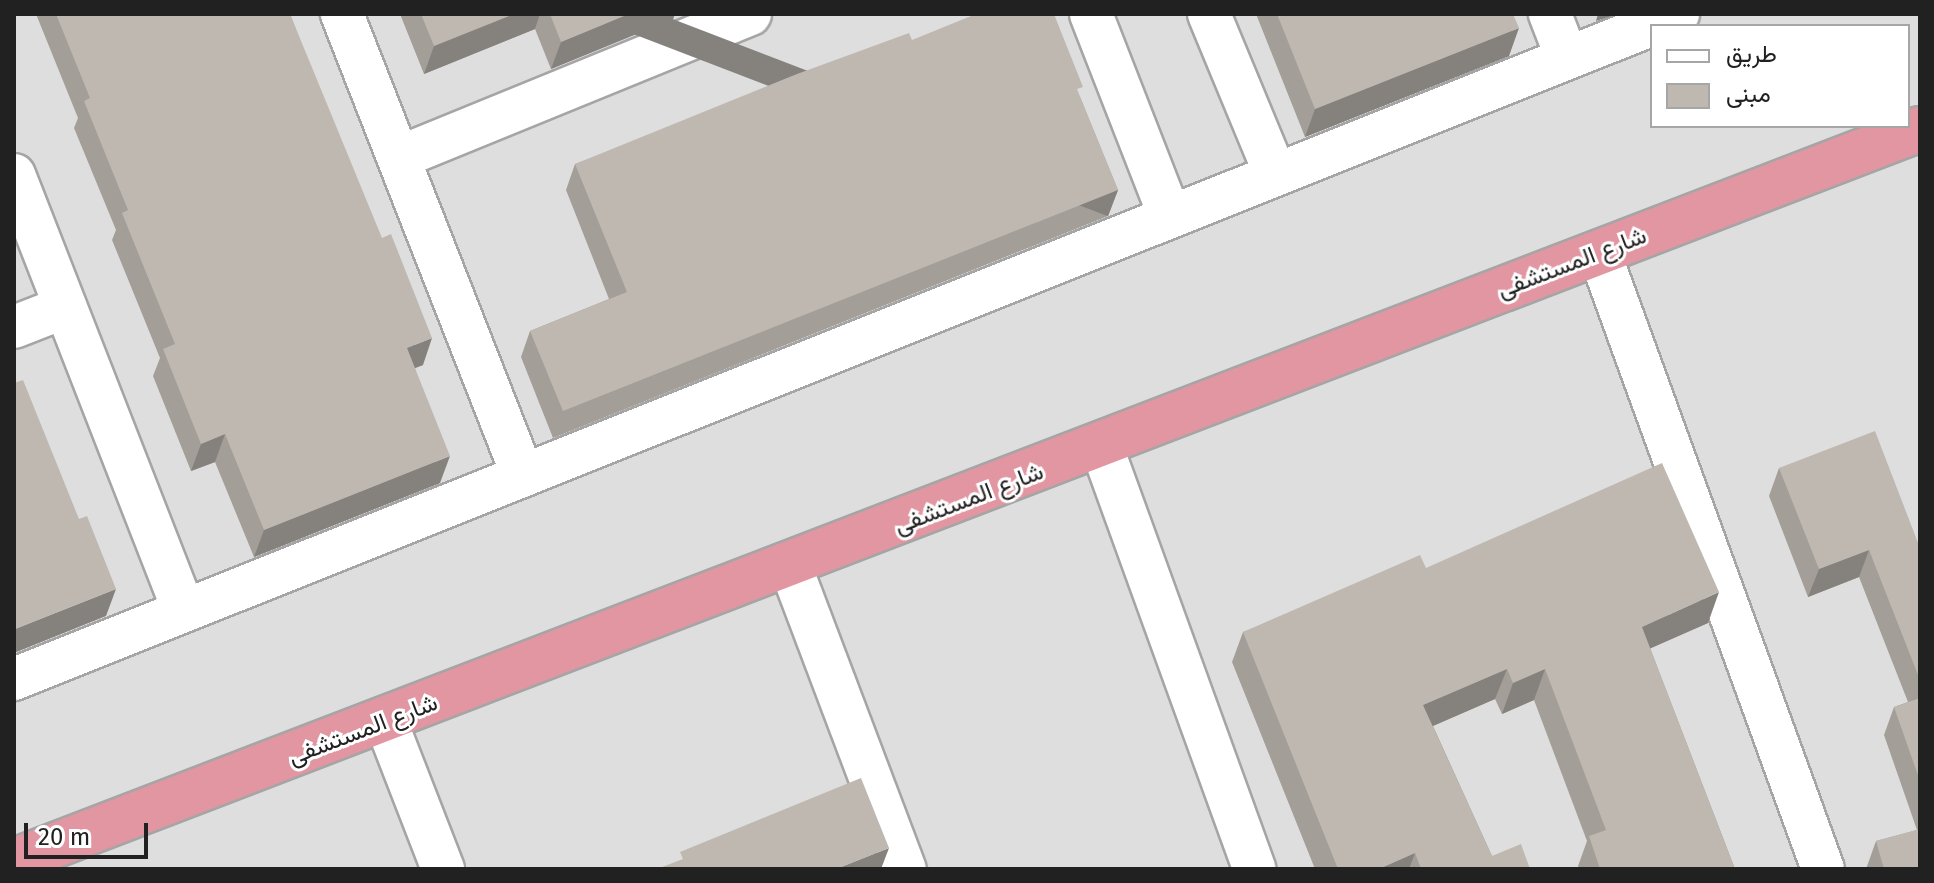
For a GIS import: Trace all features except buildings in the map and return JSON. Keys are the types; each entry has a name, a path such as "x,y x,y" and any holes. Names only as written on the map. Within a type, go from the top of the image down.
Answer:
{"highway":[{"name":"شارع المستشفى","path":"14,861 791,568 1920,129"}],"street":[{"path":"342,14 523,476"},
{"path":"1091,14 1169,214"},
{"path":"1209,14 1274,171"},
{"path":"1550,14 1567,58"},
{"path":"1653,24 1678,14"},
{"path":"400,157 742,15"},
{"path":"14,679 1274,171 1650,25"},
{"path":"14,175 184,610"},
{"path":"1599,252 1823,869"},
{"path":"14,327 65,307"},
{"path":"1102,448 1254,869"},
{"path":"791,568 905,869"},
{"path":"386,722 443,869"}],"shaded area":[{"path":"14,14 1920,14 1920,869 14,869"}]}
